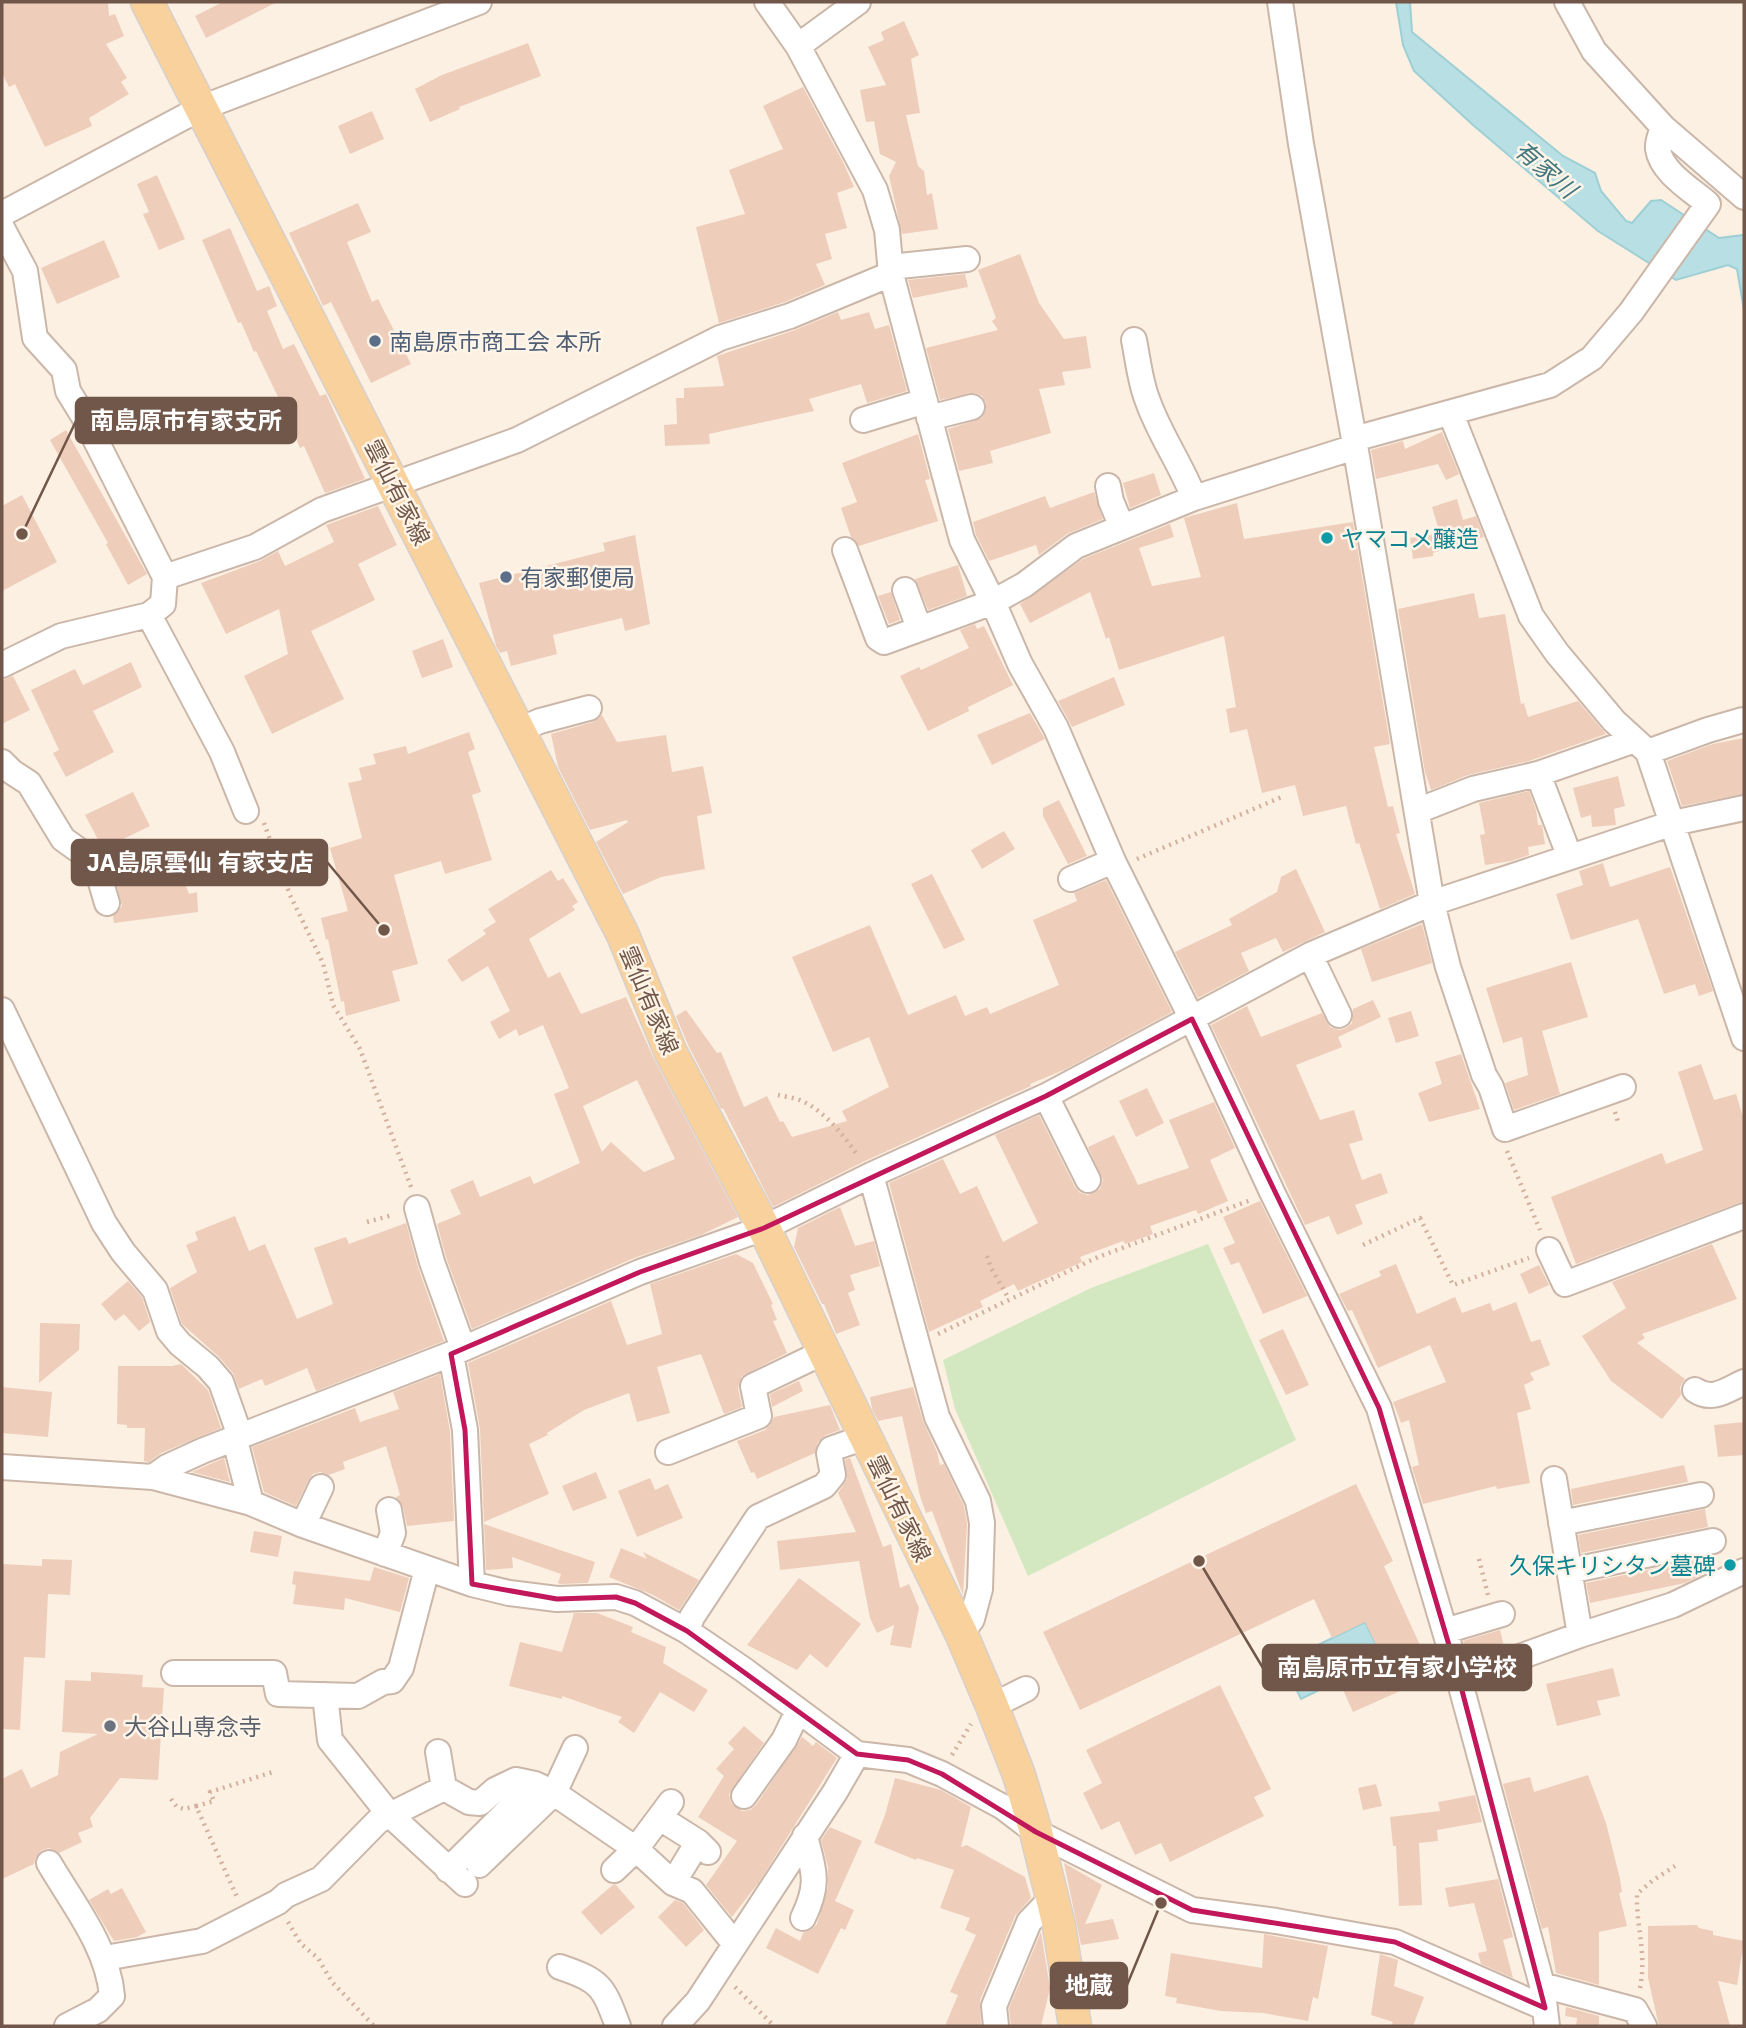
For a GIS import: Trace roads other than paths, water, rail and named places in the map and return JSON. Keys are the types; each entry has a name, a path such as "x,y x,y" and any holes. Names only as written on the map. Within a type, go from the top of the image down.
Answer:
{"main road":[{"name":"雲仙有家線","path":"147,2 623,935 671,1053 764,1228 961,1633 1019,1775 1036,1832 1052,1898 1075,2026"}],"street":[{"path":"2,214 201,108 479,2"},
{"path":"767,2 798,46 875,190 887,230 890,271 962,540 1020,664 1056,729 1115,865 1192,1019 1272,1192 1379,1408 1459,1679 1545,2007"},
{"path":"798,46 858,2"},
{"path":"1280,2 1301,144 1355,443 1432,903 1448,967 1505,1129 1623,1087"},
{"path":"1567,2 1594,51 1663,127 1744,196"},
{"path":"845,550 878,638 884,642 993,602 1024,585 1076,546 1194,498 1355,443 1550,385 1592,359 1631,312 1708,204 1670,172 1660,158 1658,146 1663,127"},
{"path":"2,228 25,271 35,338 64,370 68,391 84,417 164,577 163,604 149,615 61,636 2,665"},
{"path":"164,577 255,547 322,510 517,440 720,338 790,316 890,271 967,259"},
{"path":"1134,340 1146,397 1158,426 1184,471 1194,498"},
{"path":"863,420 927,410 972,407"},
{"path":"1451,414 1531,617 1614,721 1641,746 1673,823 1744,1038"},
{"path":"1108,486 1111,502 1122,527"},
{"path":"905,590 919,628"},
{"path":"149,615 222,752 246,811"},
{"path":"519,730 540,721 589,708"},
{"path":"1417,811 1473,789 1743,720"},
{"path":"2,762 29,783 63,839 95,862 107,903"},
{"path":"1538,774 1569,855"},
{"path":"153,1477 202,1451 457,1351 640,1272 764,1228 872,1175 1046,1096 1310,955 1432,903 1569,855 1673,823 1744,808"},
{"path":"1071,879 1115,865"},
{"path":"1310,955 1339,1015"},
{"path":"2,1010 104,1223 123,1252 155,1290 169,1331 221,1382 251,1503"},
{"path":"1046,1096 1088,1180"},
{"path":"872,1175 937,1417 978,1501 982,1523 980,1589 972,1619 961,1633"},
{"path":"417,1208 457,1351 465,1430 472,1584"},
{"path":"1549,1250 1565,1284 1744,1216"},
{"path":"668,1452 759,1416 754,1386 824,1352"},
{"path":"1695,1390 1704,1396 1714,1396 1744,1382"},
{"path":"687,1631 692,1617 758,1517 824,1486 833,1475 829,1453 831,1450 865,1437"},
{"path":"2,1467 153,1477 251,1503 303,1525 472,1584 509,1593 557,1599 616,1597 635,1603 687,1631 857,1754 908,1760 942,1774 1003,1807 1036,1832 1192,1910 1276,1921 1395,1942 1545,2007 1640,2018"},
{"path":"1554,1479 1580,1635"},
{"path":"303,1525 321,1487"},
{"path":"1561,1523 1701,1495"},
{"path":"385,1554 393,1533 389,1510"},
{"path":"1569,1571 1713,1541"},
{"path":"174,1673 274,1672 278,1694 358,1696 383,1682 392,1681 401,1668 427,1569"},
{"path":"1459,1679 1673,1605 1744,1571"},
{"path":"1445,1631 1498,1615"},
{"path":"992,1706 1026,1689"},
{"path":"326,1695 330,1741 389,1814 464,1873 545,1788 575,1748"},
{"path":"744,1796 784,1740 798,1712"},
{"path":"438,1752 444,1788"},
{"path":"675,2026 698,2001 857,1754"},
{"path":"444,1788 469,1802 480,1803 495,1790 516,1780 545,1788 636,1849 673,1883 692,1891 734,1943"},
{"path":"105,1958 202,1941 246,1919 286,1895 321,1879 378,1821 444,1788"},
{"path":"614,1870 636,1849 666,1810 703,1847 673,1883"},
{"path":"803,1918 813,1898 815,1885 805,1836"},
{"path":"50,1863 105,1958 112,1996 99,2010 67,2026"},
{"path":"996,2026 994,2006 1029,1922 1052,1898"},
{"path":"560,1967 596,1982 618,2026"}],"water":[{"name":"有家川","path":"1396,2 1410,2 1412,32 1563,156 1595,173 1601,191 1626,221 1632,223 1651,201 1661,200 1719,238 1744,235 1744,310 1737,269 1728,265 1676,280 1598,231 1473,125 1414,71 1403,45"},
{"path":"1365,1622 1392,1677 1352,1674 1301,1699 1283,1662"}],"place":[{"name":"南島原市商工会 本所","path":"375,341"},
{"name":"南島原市有家支所","path":"22,534"},
{"name":"ヤマコメ醸造","path":"1327,538"},
{"name":"有家郵便局","path":"506,577"},
{"name":"JA島原雲仙 有家支店","path":"384,930"},
{"name":"南島原市立有家小学校","path":"1199,1561"},
{"name":"久保キリシタン墓碑","path":"1730,1565"},
{"name":"大谷山専念寺","path":"110,1726"},
{"name":"地蔵","path":"1161,1903"}]}
